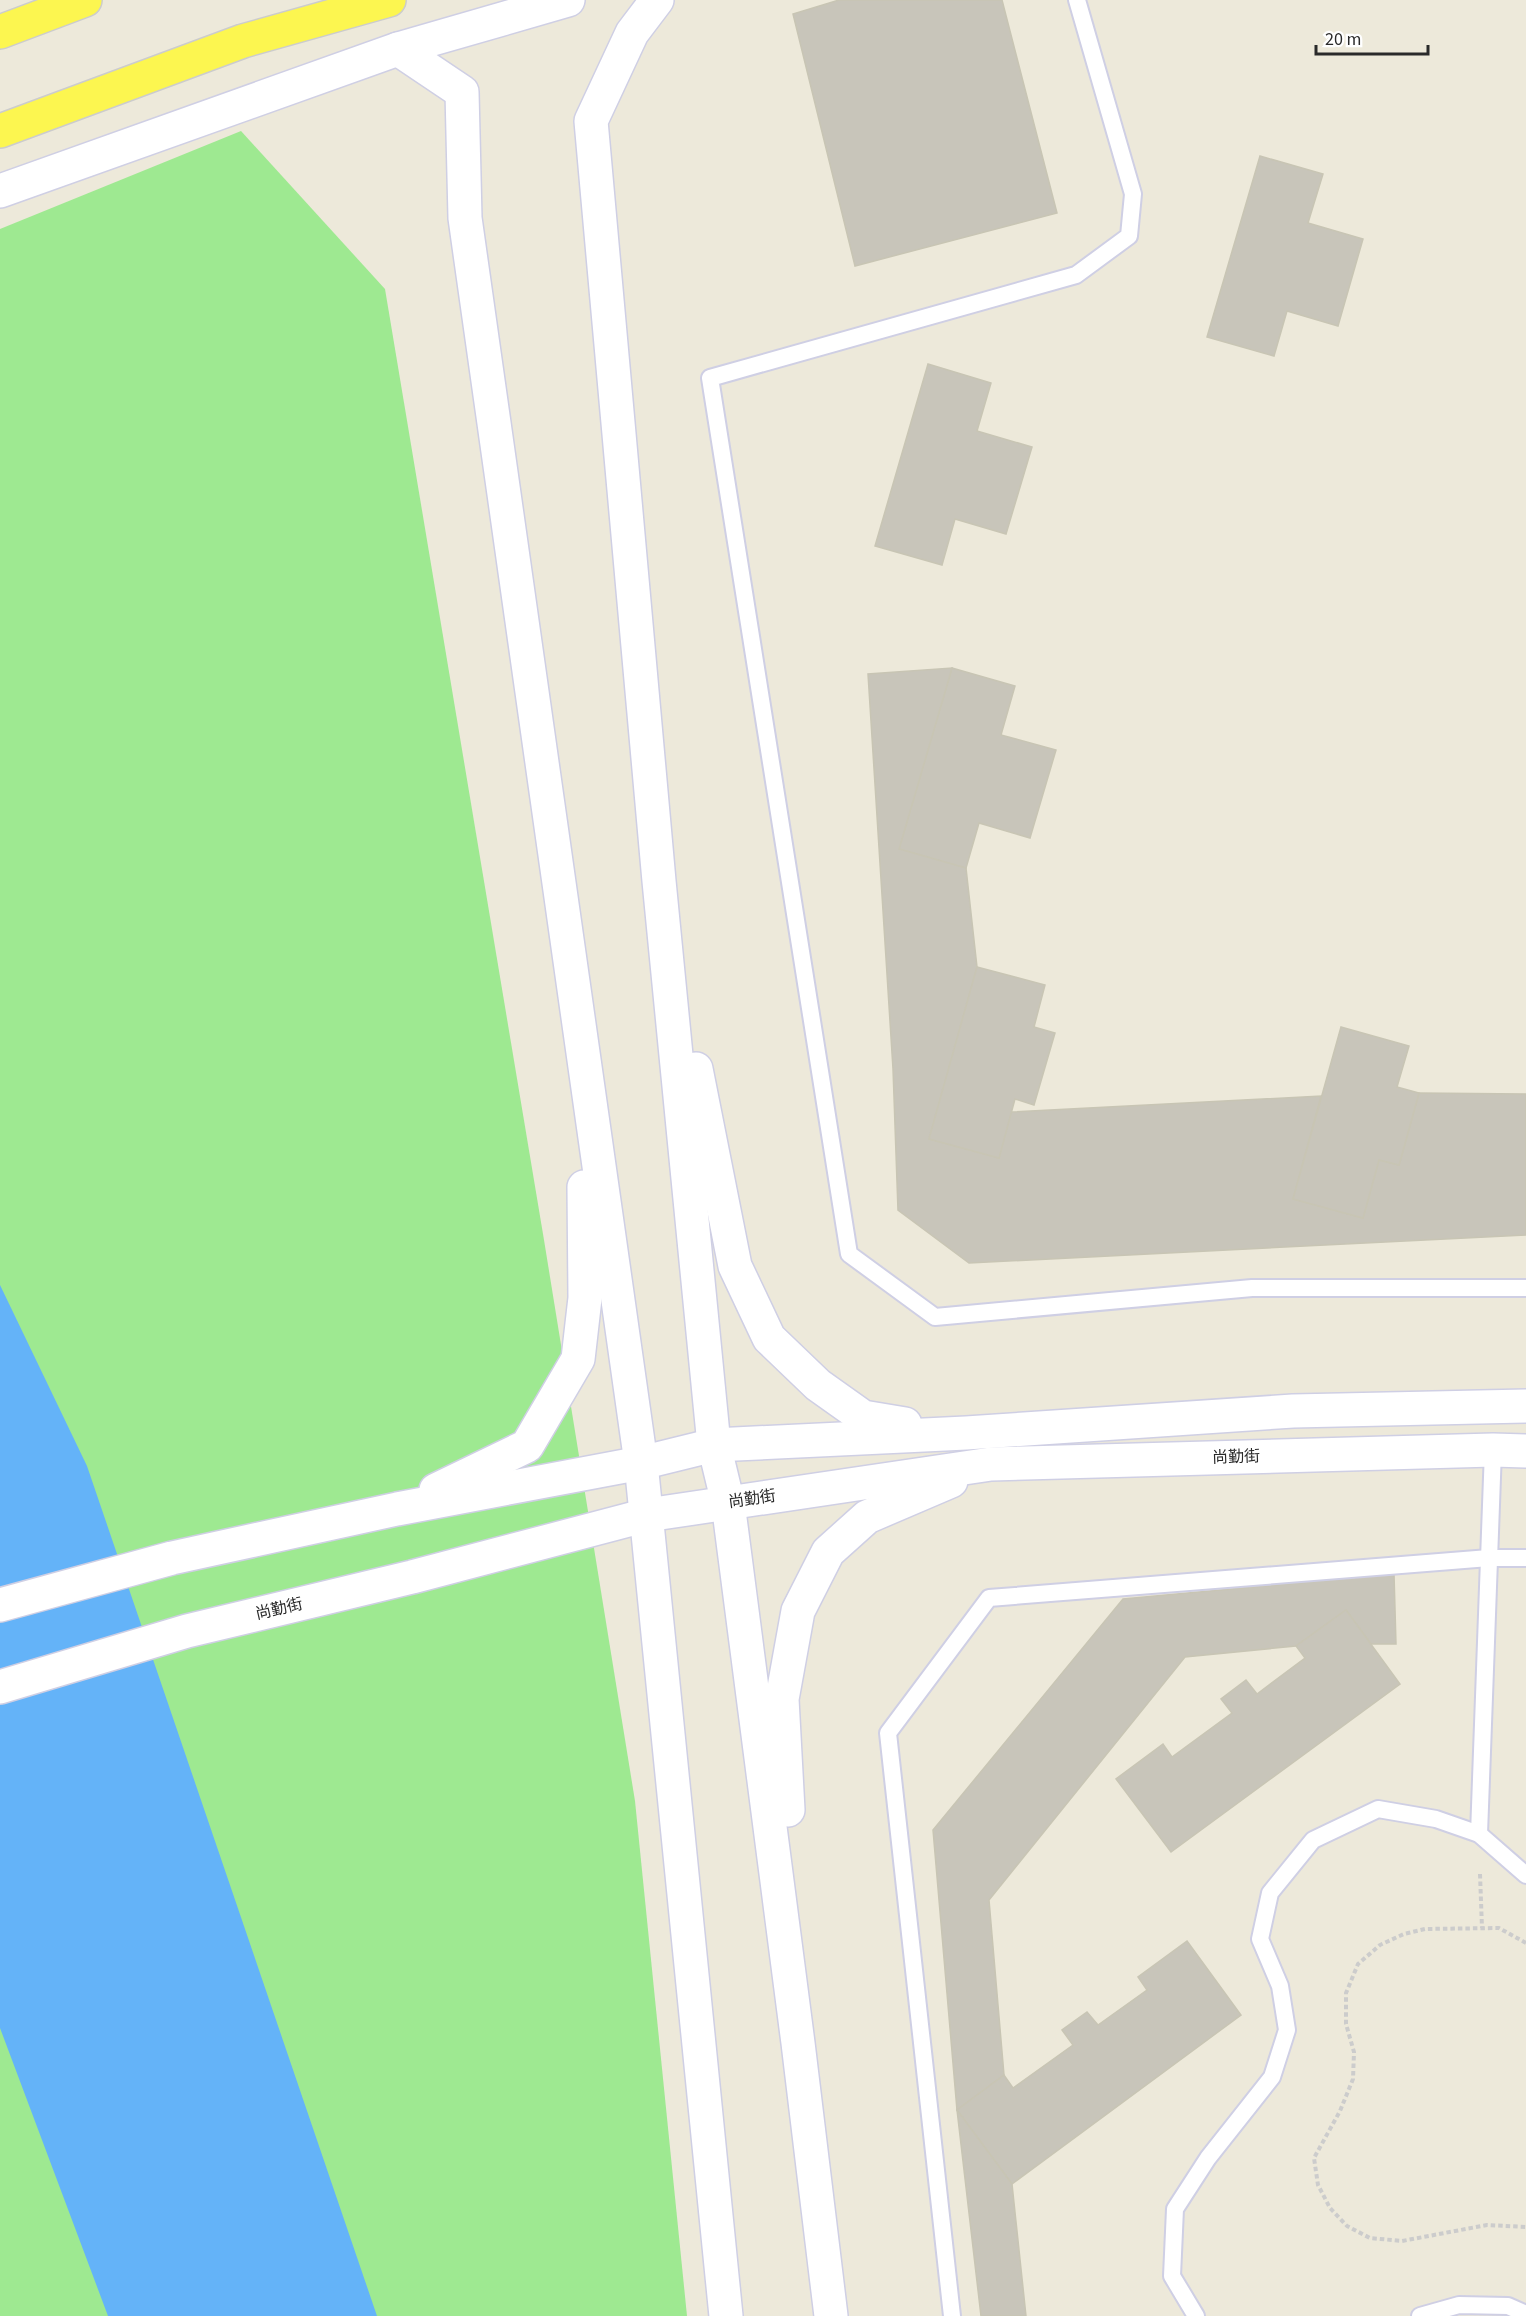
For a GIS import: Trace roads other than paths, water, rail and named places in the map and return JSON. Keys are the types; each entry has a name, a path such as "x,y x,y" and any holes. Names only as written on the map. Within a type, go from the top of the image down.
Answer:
{"main road":[{"path":"0,32 85,0"},
{"path":"0,131 243,41 389,0"},
{"path":"0,191 398,49 568,0"},
{"path":"657,0 632,33 591,121 659,881 714,1445 728,1503 831,2316"},
{"path":"398,49 462,92 465,218 641,1463 726,2316"},
{"path":"659,881 735,1266 769,1338 818,1385 863,1417 966,1433"},
{"path":"397,1509 527,1446 578,1359 585,1298 584,1195 561,898"},
{"path":"0,1605 172,1558 397,1509 641,1463 714,1445 966,1433 1293,1410 1526,1406"},
{"name":"尚勤街","path":"0,1687 187,1631 412,1577 647,1515 991,1464 1493,1450 1526,1451"},
{"path":"798,2043 782,1699 798,1611 828,1552 867,1517 991,1464"}],"lane":[{"path":"1077,0 1133,194 1129,236 1076,275 710,378 849,1254 935,1317 1252,1288 1526,1288"},
{"path":"1479,1834 1493,1450"},
{"path":"952,2316 888,1733 989,1598 1489,1558 1526,1558"},
{"path":"1196,2316 1172,2276 1175,2209 1208,2158 1272,2077 1287,2030 1280,1986 1260,1939 1270,1893 1312,1840 1378,1809 1436,1819 1479,1834 1526,1875"},
{"path":"1420,2316 1459,2305 1509,2306 1526,2314"}],"water":[{"path":"0,1285 87,1466 377,2316 108,2316 0,2028"}]}
